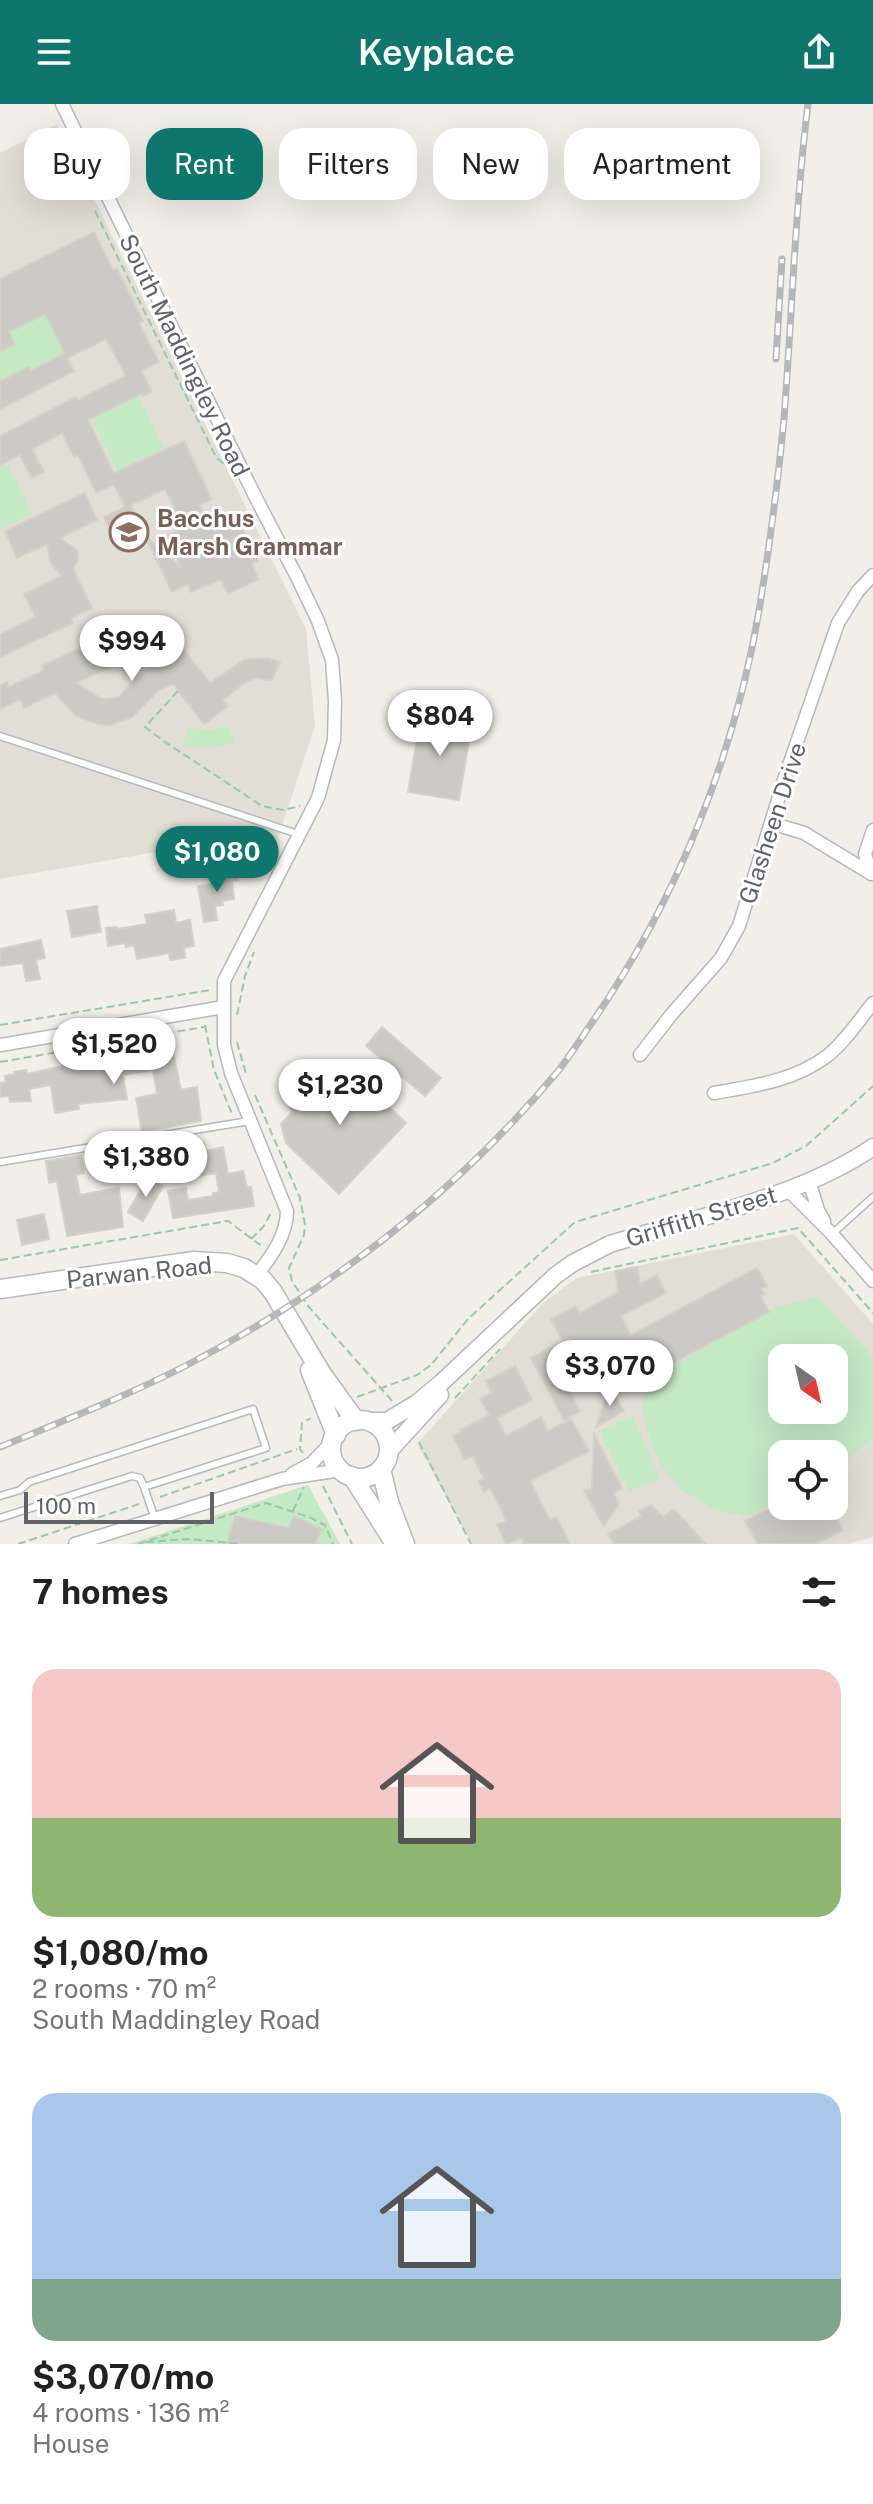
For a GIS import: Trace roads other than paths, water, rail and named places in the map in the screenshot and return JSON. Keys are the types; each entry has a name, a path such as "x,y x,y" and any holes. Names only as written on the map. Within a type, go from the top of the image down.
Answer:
{"main road":[{"name":"Parwan Road","path":"0,1289 194,1261 227,1263 244,1268 263,1280 280,1301 295,1330"},
{"path":"295,1330 322,1374 361,1421"},
{"path":"295,1330 334,1438 333,1458 395,1544"},
{"path":"334,1438 342,1427 361,1421 374,1424 384,1432 389,1451 381,1469 370,1476 346,1473"},
{"path":"381,1469 389,1502 405,1544"}],"street":[{"name":"South Maddingley Road","path":"62,104 297,577 332,660 334,740 318,798 294,833 224,981 224,1045 242,1122 261,1144 287,1211 283,1233 256,1276"},
{"name":"Glasheen Drive","path":"640,1055 731,943 838,623 858,591 873,575"},
{"path":"771,823 804,833 871,875"},
{"path":"871,875 865,854 873,830"},
{"path":"714,1093 780,1081 809,1067 834,1050 873,1003"},
{"path":"0,1045 224,1007"},
{"name":"Griffith Street","path":"361,1421 387,1421 417,1403 573,1263 610,1244 809,1181 854,1160 873,1147"},
{"path":"809,1181 818,1210 832,1234"},
{"path":"787,1189 873,1281"},
{"name":"Griffith Street","path":"389,1451 535,1295"},
{"path":"313,1471 334,1438"},
{"path":"75,1544 282,1479 313,1471 346,1473"}],"lane":[{"path":"0,736 294,833"},
{"path":"0,1162 242,1122"},
{"path":"832,1234 873,1197"},
{"path":"0,1496 20,1490 29,1482 253,1409 266,1448 144,1487"},
{"path":"0,1518 132,1476 140,1478 155,1519"}],"railway":[{"path":"0,1447 118,1398 187,1365 291,1305 388,1236 478,1157 520,1115 559,1070 624,974 652,925 699,822 736,715 749,660 760,605 782,442 808,104"},
{"path":"776,359 782,259"}],"place":[{"name":"Bacchus Marsh Grammar","path":"129,532"}]}
